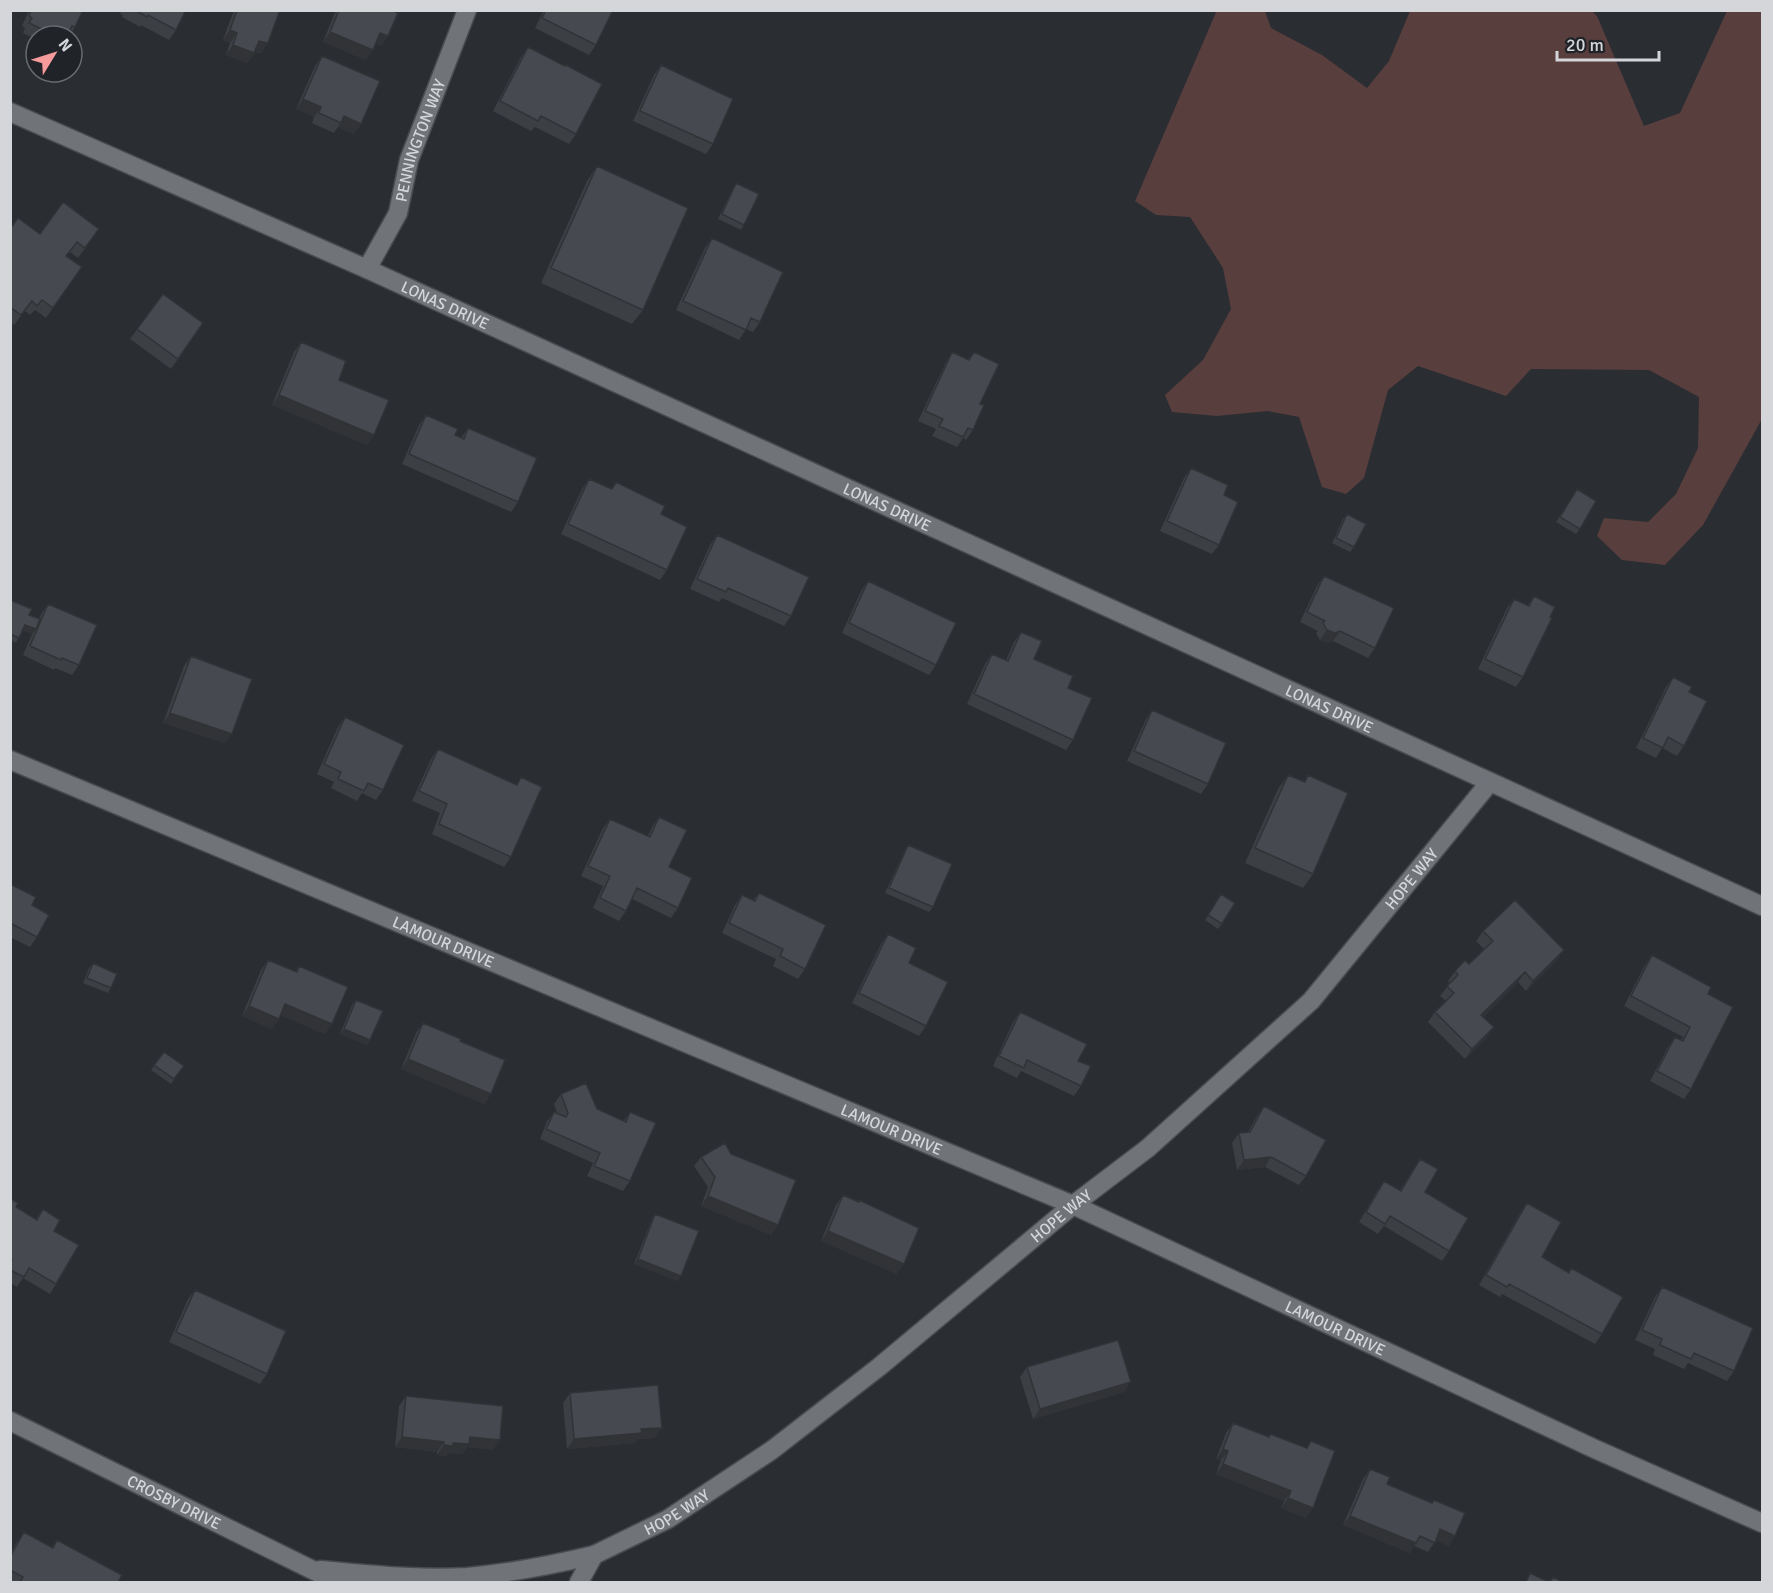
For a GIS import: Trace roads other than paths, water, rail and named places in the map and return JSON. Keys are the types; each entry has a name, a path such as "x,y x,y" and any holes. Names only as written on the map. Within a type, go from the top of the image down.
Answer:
{"street":[{"name":"PENNINGTON WAY","path":"367,269 398,213 409,160 467,10"},
{"name":"LONAS DRIVE","path":"10,112 367,269 1762,906"},
{"name":"LAMOUR DRIVE","path":"10,760 1073,1205 1595,1449 1762,1523"},
{"name":"HOPE WAY","path":"312,1570 465,1577 538,1568 594,1555 668,1520 772,1450 879,1367 1073,1205 1148,1148 1311,1001 1490,782"},
{"name":"CROSBY DRIVE","path":"10,1421 337,1582"},
{"path":"579,1582 594,1555"}]}
